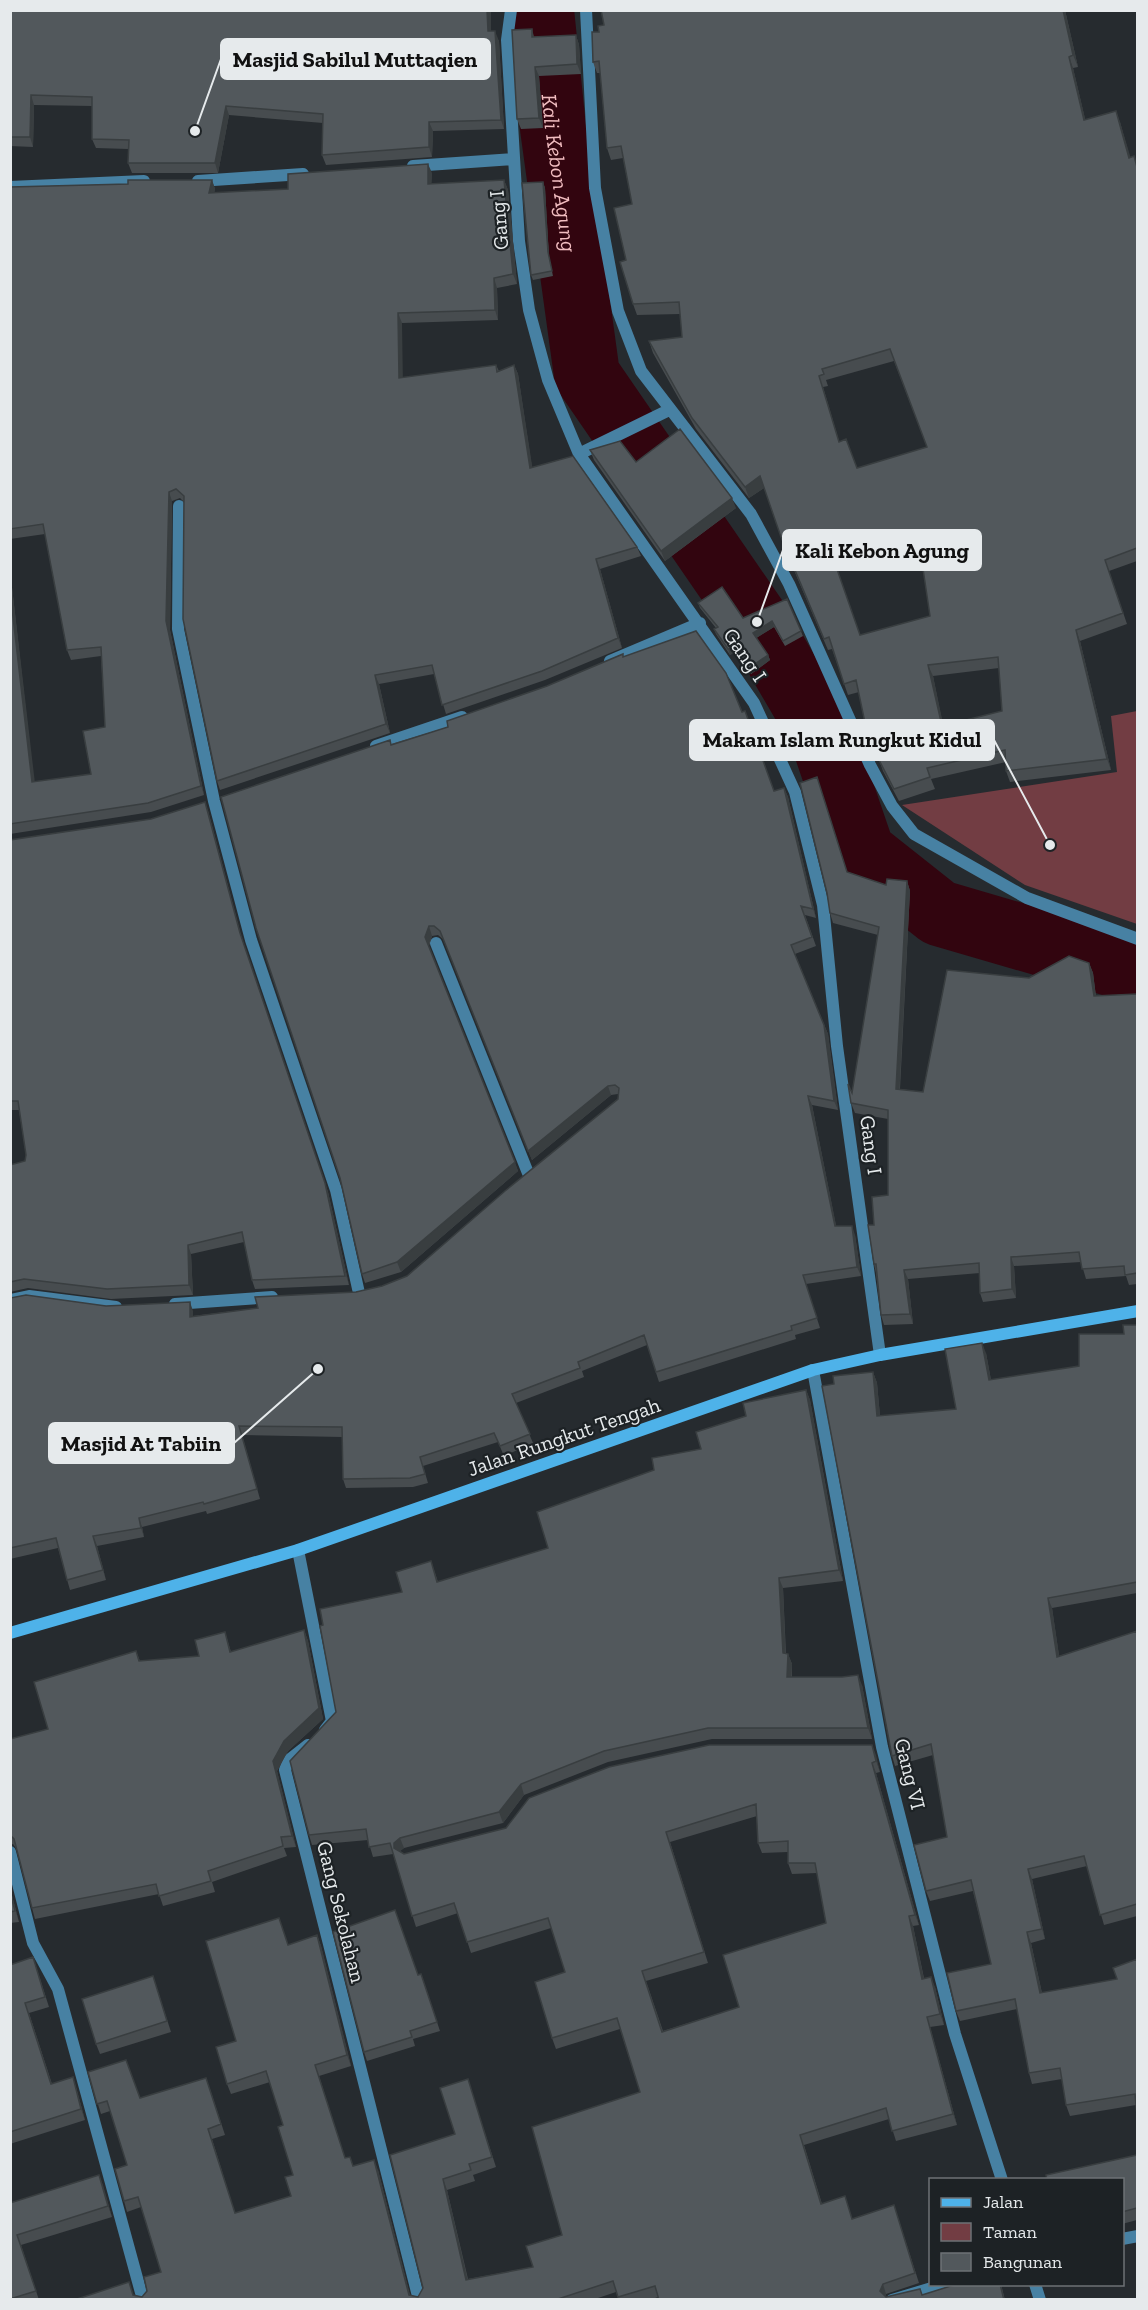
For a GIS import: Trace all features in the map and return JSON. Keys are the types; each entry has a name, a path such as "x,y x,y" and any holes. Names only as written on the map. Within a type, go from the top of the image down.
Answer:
{"main road":[{"name":"Jalan Rungkut Tengah","path":"10,1633 298,1550 813,1370 880,1355 1137,1311"}],"street":[{"name":"Gang I","path":"511,10 507,40 519,241 529,310 548,380 579,454 620,515 700,623 754,703 795,792 823,905 837,1046 880,1355"},
{"path":"586,10 595,188 618,311 641,371 751,514 789,584 870,765 892,806 914,834 1027,898 1137,939"},
{"path":"401,167 514,159"},
{"path":"183,181 217,181 321,172"},
{"path":"10,187 159,181"},
{"path":"579,454 669,410"},
{"path":"179,506 177,629 215,801 251,940 336,1190 353,1293 375,1289"},
{"path":"602,665 700,623"},
{"path":"366,750 480,711"},
{"path":"436,943 528,1173"},
{"path":"10,1300 30,1296 110,1307 132,1307"},
{"path":"167,1305 282,1297"},
{"name":"Gang VI","path":"813,1370 877,1747 955,2034 1001,2178"},
{"name":"Gang Sekolahan","path":"298,1550 332,1721 322,1735 289,1760 285,1770 419,2300"},
{"path":"10,1852 33,1943 58,1989 143,2300"},
{"path":"892,2300 938,2286"}],"green space":[{"path":"1137,711 1137,924 1025,885 902,805 1117,772 1111,716"}],"building":[{"path":"10,10 487,10 488,31 495,31 501,120 429,122 429,147 322,155 323,114 226,106 215,163 128,163 129,140 92,139 92,97 31,95 30,137 10,137"},
{"path":"601,10 1063,10 1073,55 1069,57 1084,120 1116,111 1129,158 1134,156 1137,167 1137,548 1105,560 1123,613 1076,630 1107,759 1006,771 1005,750 927,768 930,777 894,789 879,760 871,737 868,737 856,680 844,684 829,637 824,639 781,537 760,476 745,487 692,418 649,341 682,337 679,302 633,304 620,262 626,260 614,208 632,204 621,146 607,148 599,61 593,62 592,32 599,32 598,26 604,25","holes":["890,349 927,447 857,468 846,439 839,442 819,376 824,374 822,369","887,535 892,551 919,542 930,616 860,635 831,552","998,657 1002,711 942,726 928,665"]},
{"path":"532,29 532,37 576,35 577,64 535,67 539,118 517,119 512,30"},
{"path":"428,164 428,184 504,180 513,274 494,278 495,310 398,313 399,378 496,365 497,372 514,365 530,468 573,456 637,547 596,559 618,638 542,671 442,705 432,665 375,675 386,724 217,781 183,619 184,496 176,489 169,492 166,621 201,786 148,803 10,824 10,591 32,782 91,774 83,731 105,727 101,647 67,650 43,524 10,529 10,187 128,184 128,180 212,180 209,193 288,189 288,174"},
{"path":"543,182 548,252 552,271 531,275 522,183"},
{"path":"680,429 732,498 661,551 590,450 620,441 636,462"},
{"path":"722,587 743,618 787,599 801,631 783,641 772,621 753,633 768,655 749,668 733,647 728,649 714,629 718,627 698,603"},
{"path":"696,631 726,673 742,712 745,711 774,791 784,788 813,909 801,906 812,937 791,945 824,1025 834,1101 808,1096 835,1226 852,1226 857,1267 803,1275 817,1318 791,1326 792,1330 656,1372 644,1335 578,1362 580,1368 512,1394 530,1434 500,1446 494,1433 420,1457 425,1474 410,1478 343,1479 342,1427 239,1426 257,1489 204,1504 203,1502 139,1518 141,1528 93,1536 103,1570 67,1580 56,1538 10,1548 10,1298 26,1295 106,1306 190,1302 190,1317 258,1308 255,1297 356,1292 382,1286 407,1276 505,1191 618,1099 619,1088 615,1085 608,1086 528,1151 440,931 434,926 429,926 425,937 515,1162 397,1262 362,1274 340,1178 256,928 221,797 390,740 391,745 448,727 447,721 547,686 623,654 623,657"},
{"path":"817,777 847,872 886,885 887,879 907,881 896,1089 923,1092 947,970 1029,978 1069,956 1089,963 1094,996 1137,994 1137,1273 1125,1275 1124,1266 1082,1269 1079,1252 1011,1257 1012,1289 980,1293 979,1263 904,1270 910,1314 881,1315 876,1264 874,1264 868,1225 874,1225 872,1197 888,1195 888,1110 851,1103 848,1084 852,1093 879,927 830,913 800,783"},
{"path":"205,802 240,933 325,1183 345,1276 252,1280 242,1232 188,1245 189,1285 107,1289 24,1279 10,1282 10,1165 25,1161 26,1155 18,1101 10,1101 10,840 151,819"},
{"path":"1123,1325 1137,1325 1137,1582 1048,1598 1057,1657 1137,1631 1137,1904 1100,1915 1084,1856 1028,1869 1042,1929 1027,1932 1040,1993 1117,1979 1113,1968 1137,1959 1137,2115 1135,2094 1066,2105 1060,2068 1029,2073 1015,1999 956,2011 947,1973 991,1964 971,1880 926,1891 914,1845 947,1837 931,1744 892,1756 822,1386 834,1384 833,1376 873,1372 877,1416 956,1409 945,1349 982,1343 989,1380 1079,1366 1079,1334 1124,1334"},
{"path":"806,1390 839,1570 779,1578 783,1653 788,1654 787,1677 858,1675 868,1728 708,1728 604,1751 521,1784 499,1812 400,1838 394,1843 394,1848 404,1854 506,1828 529,1798 609,1767 709,1745 872,1745 876,1761 872,1763 915,1915 909,1916 922,1979 931,1977 940,2014 927,2017 953,2114 892,2131 886,2108 800,2135 821,2204 845,2196 852,2219 894,2205 915,2273 883,2284 880,2291 886,2297 920,2289 922,2295 951,2286 1000,2286 1004,2300 659,2300 655,2286 618,2297 613,2281 555,2300 74,2300 129,2282 133,2295 142,2297 147,2291 144,2277 161,2272 138,2197 124,2201 115,2169 127,2165 107,2101 97,2104 88,2072 126,2060 140,2098 206,2078 221,2124 208,2129 235,2213 291,2196 285,2177 293,2175 278,2127 283,2125 266,2071 227,2084 216,2047 236,2041 206,1941 279,1918 288,1945 317,1935 347,2055 315,2065 345,2158 350,2157 353,2166 374,2160 409,2295 418,2297 423,2288 390,2155 455,2134 440,2088 468,2079 492,2157 469,2164 471,2170 443,2179 466,2280 533,2267 526,2246 562,2235 532,2127 640,2092 617,2018 552,2038 535,1982 565,1972 548,1918 467,1942 454,1903 412,1916 390,1843 369,1847 366,1829 309,1835 290,1761 336,1712 320,1626 323,1625 320,1609 402,1592 396,1572 431,1561 437,1582 548,1548 537,1512 654,1470 652,1458 701,1449 696,1432 746,1416 743,1403","holes":["756,1804 758,1843 788,1841 788,1863 815,1863 826,1923 723,1955 739,2007 662,2032 642,1971 704,1952 666,1832"]},
{"path":"304,1630 319,1708 284,1741 273,1761 292,1836 281,1837 283,1846 208,1871 211,1881 159,1896 156,1884 32,1908 14,1839 10,1835 10,1739 48,1729 34,1682 136,1651 139,1661 199,1656 195,1640 225,1632 230,1652"},
{"path":"10,1892 15,1911 10,1912"},
{"path":"395,1910 418,1975 421,1974 437,2022 410,2031 412,2037 364,2052 333,1932"},
{"path":"33,1957 45,1997 25,2003 51,2084 73,2077 81,2109 10,2132 10,1965"},
{"path":"153,1976 167,2021 96,2044 82,1999"},
{"path":"1137,2155 1137,2208 1124,2211 1124,2178 1047,2178 1046,2175"},
{"path":"99,2175 108,2206 17,2235 36,2291 10,2299 10,2203"}],"waterway":[{"name":"Kali Kebon Agung","path":"541,10 553,128 587,375 757,622 821,732 862,852 939,913 1138,971"}],"place":[{"name":"Masjid Sabilul Muttaqien","path":"195,131"},
{"name":"Kali Kebon Agung","path":"757,622"},
{"name":"Makam Islam Rungkut Kidul","path":"1050,845"},
{"name":"Masjid At Tabiin","path":"318,1369"}]}
